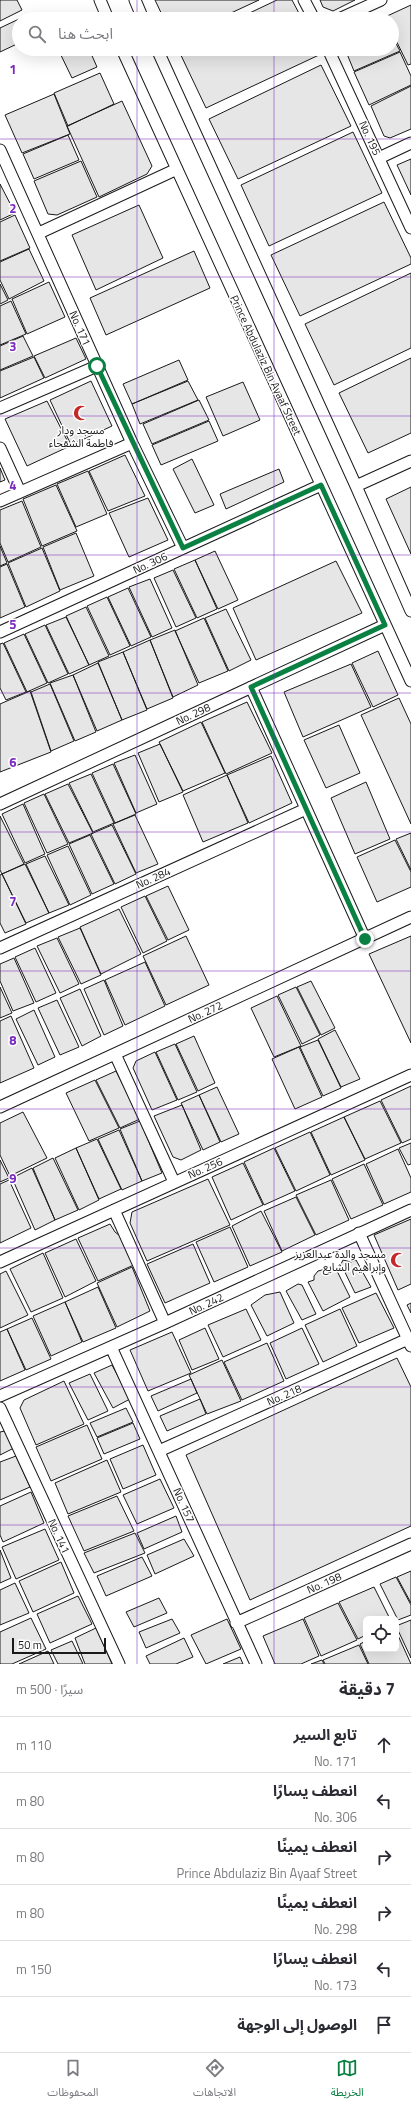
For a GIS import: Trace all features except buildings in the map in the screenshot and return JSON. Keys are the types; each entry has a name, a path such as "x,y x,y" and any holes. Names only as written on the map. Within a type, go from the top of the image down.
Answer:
{"street":[{"path":"100,0 105,12"},
{"path":"135,0 140,12"},
{"path":"304,0 310,12"},
{"path":"354,12 381,0"},
{"name":"Prince Abdulaziz Bin Ayaaf Street","path":"125,56 411,681"},
{"path":"160,56 356,486 411,611"},
{"name":"No. 195","path":"331,56 411,228"},
{"path":"379,158 411,143"},
{"name":"No. 171","path":"0,150 39,233 132,443 183,548"},
{"path":"39,233 177,169"},
{"path":"0,408 97,366"},
{"path":"0,501 132,443"},
{"path":"0,448 20,492"},
{"path":"356,486 411,461"},
{"name":"No. 306","path":"0,632 321,485"},
{"name":"No. 298","path":"1,802 385,625"},
{"path":"251,687 365,939"},
{"name":"No. 284","path":"0,948 306,808"},
{"name":"No. 272","path":"0,1107 411,917"},
{"path":"115,1054 174,1182"},
{"name":"No. 256","path":"0,1262 411,1075"},
{"path":"114,1210 166,1323"},
{"name":"No. 242","path":"0,1396 166,1323 411,1210"},
{"path":"359,1233 409,1343"},
{"name":"No. 218","path":"159,1451 409,1343"},
{"name":"No. 157","path":"110,1347 256,1664"},
{"name":"No. 141","path":"0,1408 119,1664"},
{"name":"No. 198","path":"236,1623 411,1544"}],"place":[{"name":"مسجد ودار فاطمة الشقحاء","path":"81,413"},
{"name":"مسجد والدة عبدالعزيز وإبراهيم الشايع","path":"398,1260"}],"route":[{"path":"97,366 132,443 183,548 321,485 385,625 251,687 365,939"}]}
